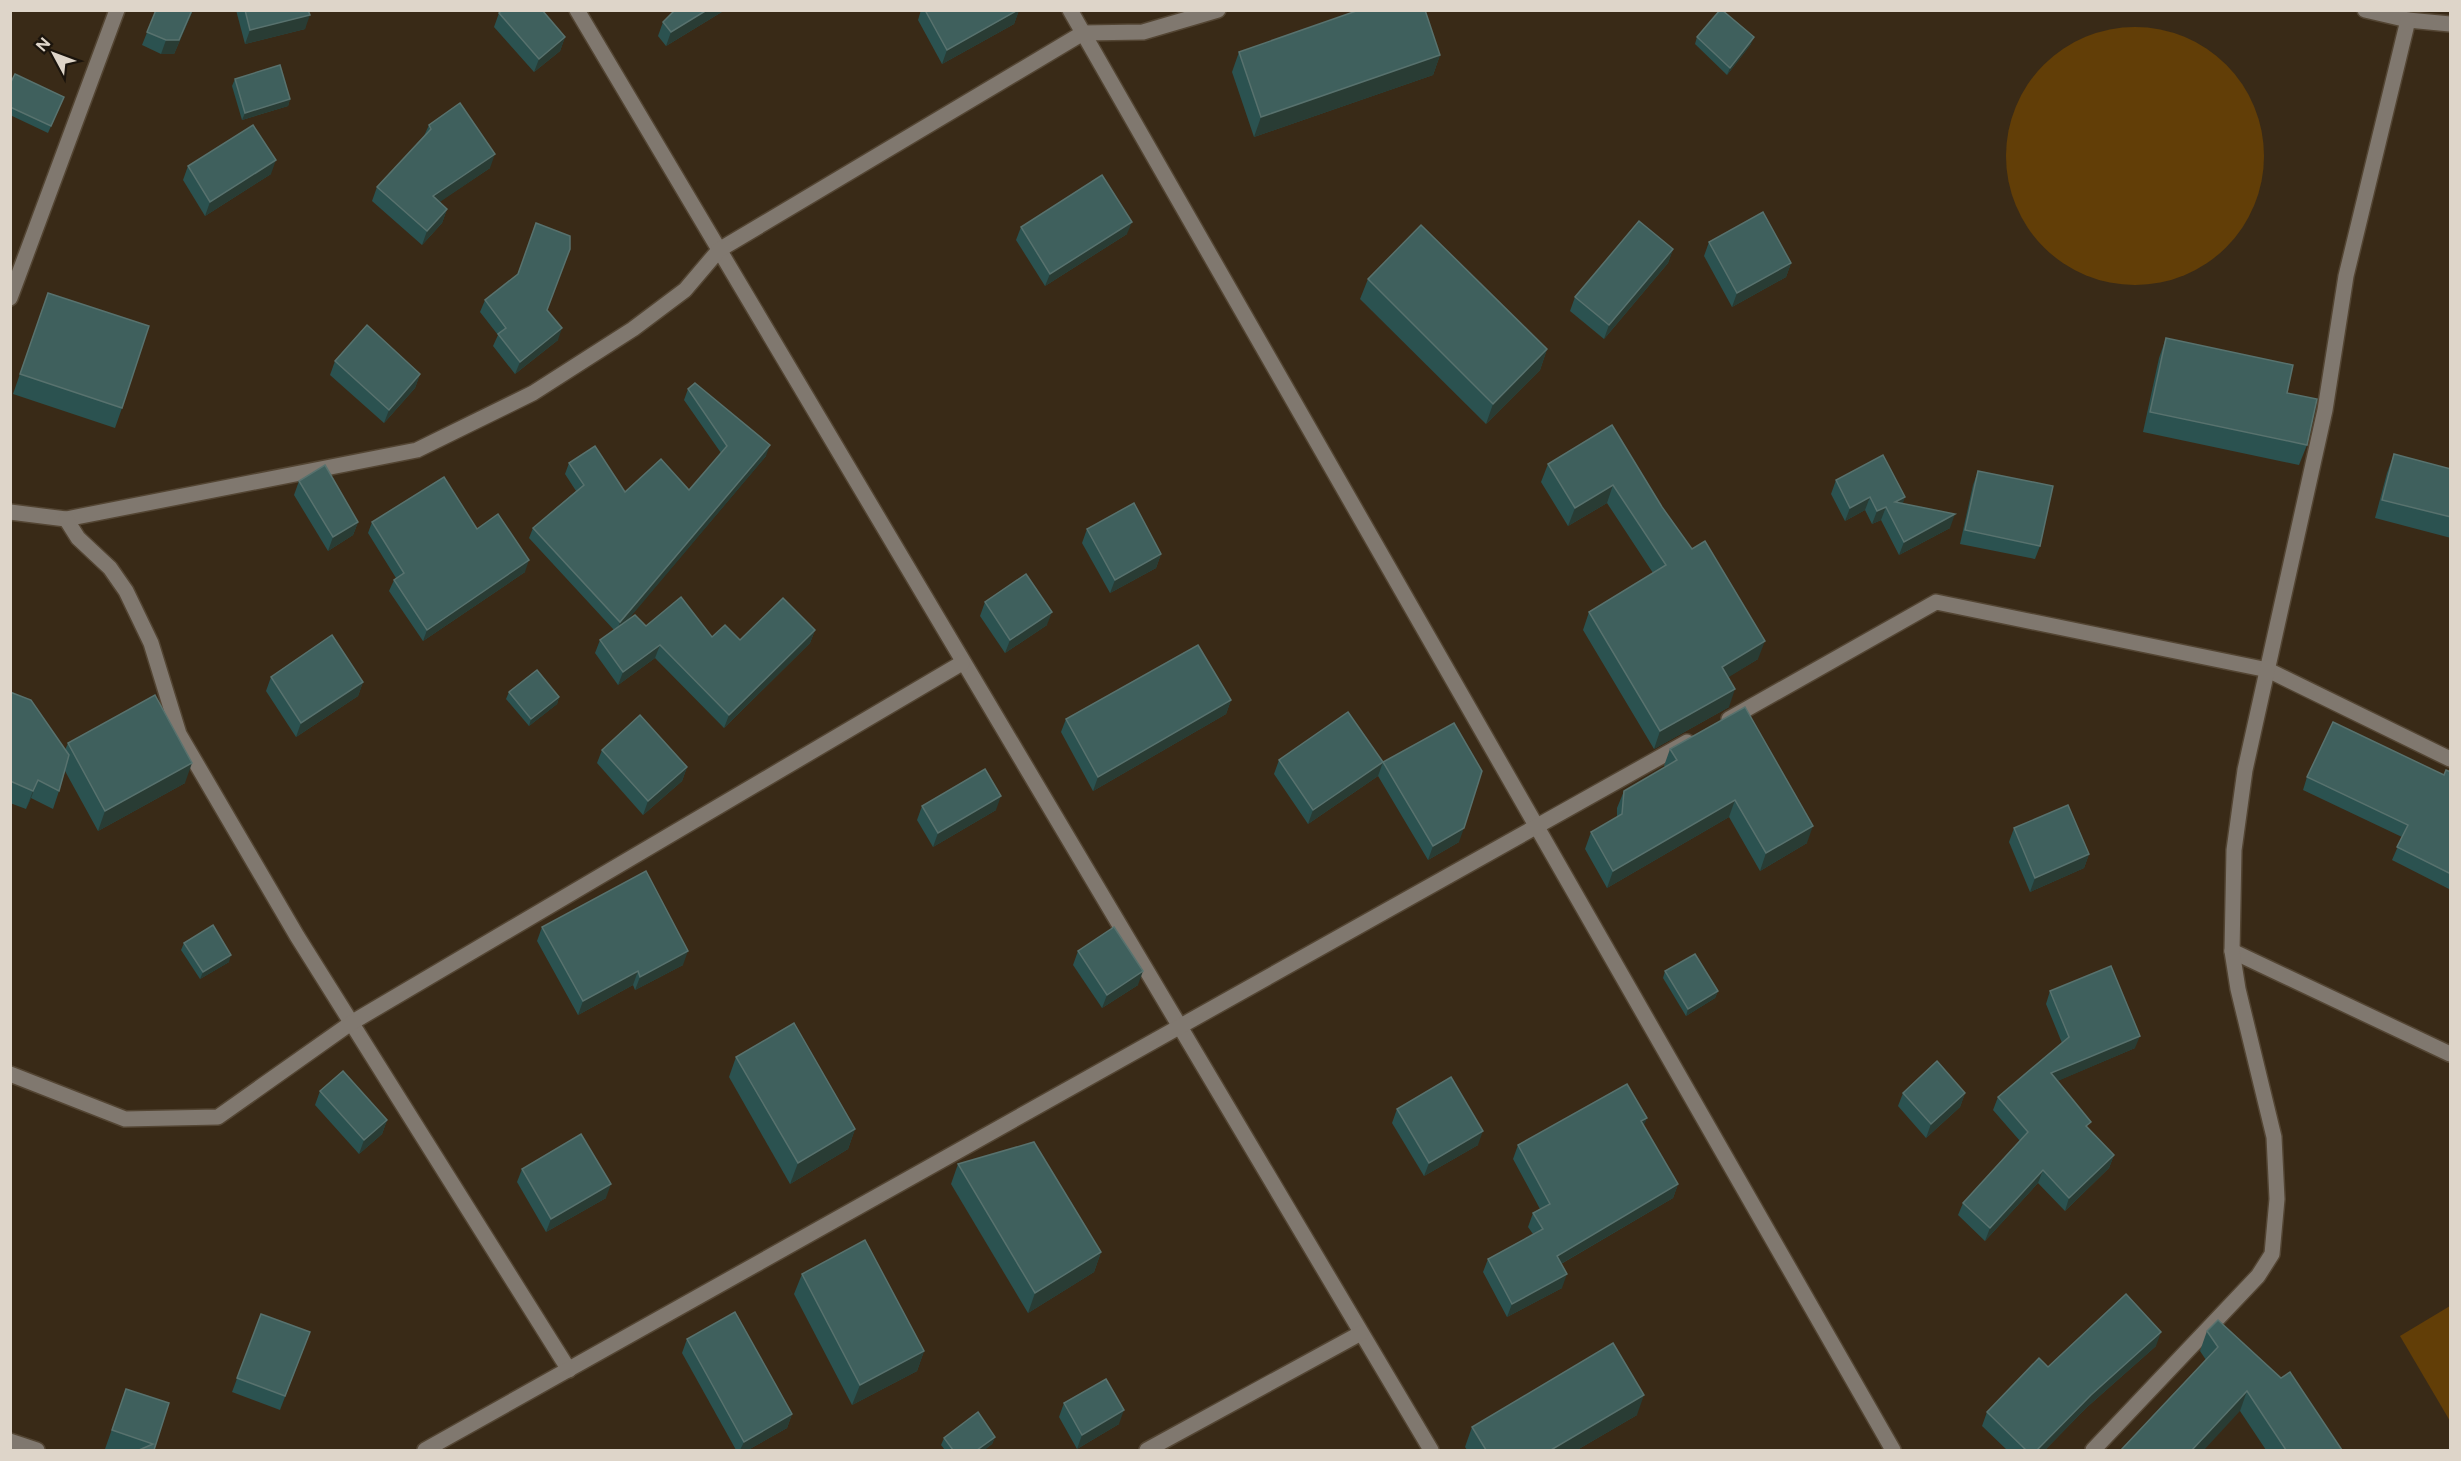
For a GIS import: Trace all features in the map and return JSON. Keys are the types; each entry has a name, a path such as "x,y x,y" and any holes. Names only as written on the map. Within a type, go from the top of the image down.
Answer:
{"street":[{"path":"10,298 117,10"},
{"path":"577,10 962,663 1431,1450"},
{"path":"1070,10 1893,1450"},
{"path":"10,512 66,519 417,450 533,393 633,329 685,290 719,250 1083,33 1143,32 1218,10"},
{"path":"2365,10 2408,20 2451,24"},
{"path":"2093,1450 2258,1276 2272,1254 2277,1199 2274,1137 2238,989 2232,951 2234,850 2246,770 2325,410 2346,276 2408,20"},
{"path":"66,519 78,538 110,568 126,591 151,643 179,735 285,917 569,1370"},
{"path":"425,1450 1936,602 2268,670 2451,759"},
{"path":"10,1074 125,1119 218,1118 351,1023 962,663"},
{"path":"2232,951 2451,1054"},
{"path":"1147,1450 1361,1333"},
{"path":"10,1441 37,1450"}],"shaded area":[{"path":"2122,27 2148,27 2172,32 2196,42 2217,56 2235,74 2249,95 2259,119 2264,156 2262,181 2249,217 2235,238 2217,256 2196,270 2172,280 2148,285 2122,285 2098,280 2074,270 2053,256 2035,238 2021,217 2011,193 2006,169 2006,143 2011,119 2021,95 2035,74 2053,56 2074,42 2098,32"},
{"path":"2450,1306 2450,1421 2400,1336"}],"building":[{"path":"156,10 192,10 179,40 166,40 147,32"},
{"path":"245,10 308,10 310,15 250,30"},
{"path":"502,10 542,10 565,37 539,59 499,13"},
{"path":"675,10 707,10 671,32 663,22"},
{"path":"925,10 1018,10 947,50"},
{"path":"1359,10 1425,10 1440,55 1261,117 1239,52"},
{"path":"1720,10 1754,37 1730,68 1697,37"},
{"path":"280,65 290,99 245,113 235,79"},
{"path":"15,74 64,97 51,126 10,107 10,84"},
{"path":"460,103 495,154 433,196 447,209 427,231 377,187 431,129 429,125"},
{"path":"253,125 276,160 210,202 188,166"},
{"path":"1102,175 1132,222 1050,274 1021,227"},
{"path":"1763,212 1791,263 1737,293 1709,242"},
{"path":"1639,221 1673,249 1609,325 1575,297"},
{"path":"536,223 570,236 570,249 547,310 562,328 520,362 498,334 506,328 485,300 518,274"},
{"path":"1421,225 1547,349 1493,404 1368,279"},
{"path":"48,293 149,326 122,408 20,374"},
{"path":"367,325 420,374 389,410 335,361"},
{"path":"2166,338 2293,365 2287,393 2317,399 2307,445 2150,412"},
{"path":"695,383 770,445 620,622 533,528 584,485 569,463 595,446 625,492 661,459 689,490 727,446 688,389"},
{"path":"1612,425 1662,507 1692,549 1705,541 1765,641 1722,667 1735,689 1660,731 1589,612 1666,565 1613,485 1575,508 1548,464"},
{"path":"2394,454 2451,469 2451,517 2382,500"},
{"path":"1883,455 1905,497 1895,502 1955,514 1904,542 1886,507 1877,511 1870,497 1850,508 1836,480"},
{"path":"325,465 358,522 333,537 299,481"},
{"path":"1978,471 2053,486 2040,546 1965,530"},
{"path":"444,477 477,529 498,514 529,560 427,630 394,580 404,573 372,522"},
{"path":"1134,503 1161,554 1115,580 1087,529"},
{"path":"1026,574 1052,612 1010,640 985,602"},
{"path":"681,597 712,637 725,625 740,640 783,598 815,630 729,715 660,645 623,672 600,640 635,615 646,626"},
{"path":"332,635 363,682 301,723 271,677"},
{"path":"1198,645 1231,700 1098,777 1066,719"},
{"path":"537,670 559,697 531,719 509,692"},
{"path":"10,692 31,700 69,755 59,791 38,780 33,791 10,781"},
{"path":"155,695 192,763 105,811 68,743"},
{"path":"1745,707 1813,826 1766,853 1735,800 1613,871 1591,832 1622,814 1624,791 1677,760 1670,749"},
{"path":"1348,712 1383,762 1313,810 1279,760"},
{"path":"640,715 687,767 648,801 602,750"},
{"path":"2333,722 2444,775 2446,770 2451,772 2451,874 2397,847 2408,825 2307,777"},
{"path":"1454,723 1482,771 1464,828 1433,846 1383,762"},
{"path":"985,769 1001,796 938,833 922,806"},
{"path":"2068,805 2089,854 2035,878 2014,828"},
{"path":"646,871 688,951 640,977 638,971 583,1001 542,927"},
{"path":"213,925 231,955 203,972 184,943"},
{"path":"1114,927 1143,971 1107,995 1078,951"},
{"path":"1695,954 1718,991 1688,1009 1665,971"},
{"path":"2111,966 2140,1036 2051,1073 2091,1122 2086,1126 2114,1155 2069,1198 2043,1170 1990,1228 1963,1203 2028,1132 1998,1097 2069,1037 2050,991"},
{"path":"794,1023 855,1129 798,1163 736,1057"},
{"path":"1937,1061 1965,1093 1931,1124 1903,1093"},
{"path":"343,1071 387,1120 364,1140 320,1091"},
{"path":"1451,1077 1483,1131 1429,1163 1397,1109"},
{"path":"1627,1084 1647,1118 1641,1121 1678,1184 1557,1256 1567,1274 1512,1304 1488,1259 1543,1229 1533,1213 1550,1204 1518,1145"},
{"path":"581,1134 611,1184 551,1219 522,1169"},
{"path":"1034,1142 1101,1252 1035,1293 958,1164"},
{"path":"865,1240 924,1351 860,1385 802,1274"},
{"path":"2126,1294 2161,1332 2091,1395 2037,1450 2026,1450 1987,1412 2039,1358 2048,1367"},
{"path":"735,1312 792,1414 744,1442 687,1339"},
{"path":"261,1314 310,1332 285,1396 237,1378"},
{"path":"2218,1320 2281,1378 2290,1372 2342,1450 2286,1450 2247,1391 2192,1450 2121,1450 2218,1347 2207,1331"},
{"path":"1613,1343 1644,1395 1551,1450 1486,1450 1472,1427"},
{"path":"1106,1379 1124,1410 1082,1435 1064,1403"},
{"path":"126,1389 169,1403 154,1450 139,1450 153,1444 112,1430"},
{"path":"978,1412 995,1437 977,1450 953,1450 944,1438"}]}
